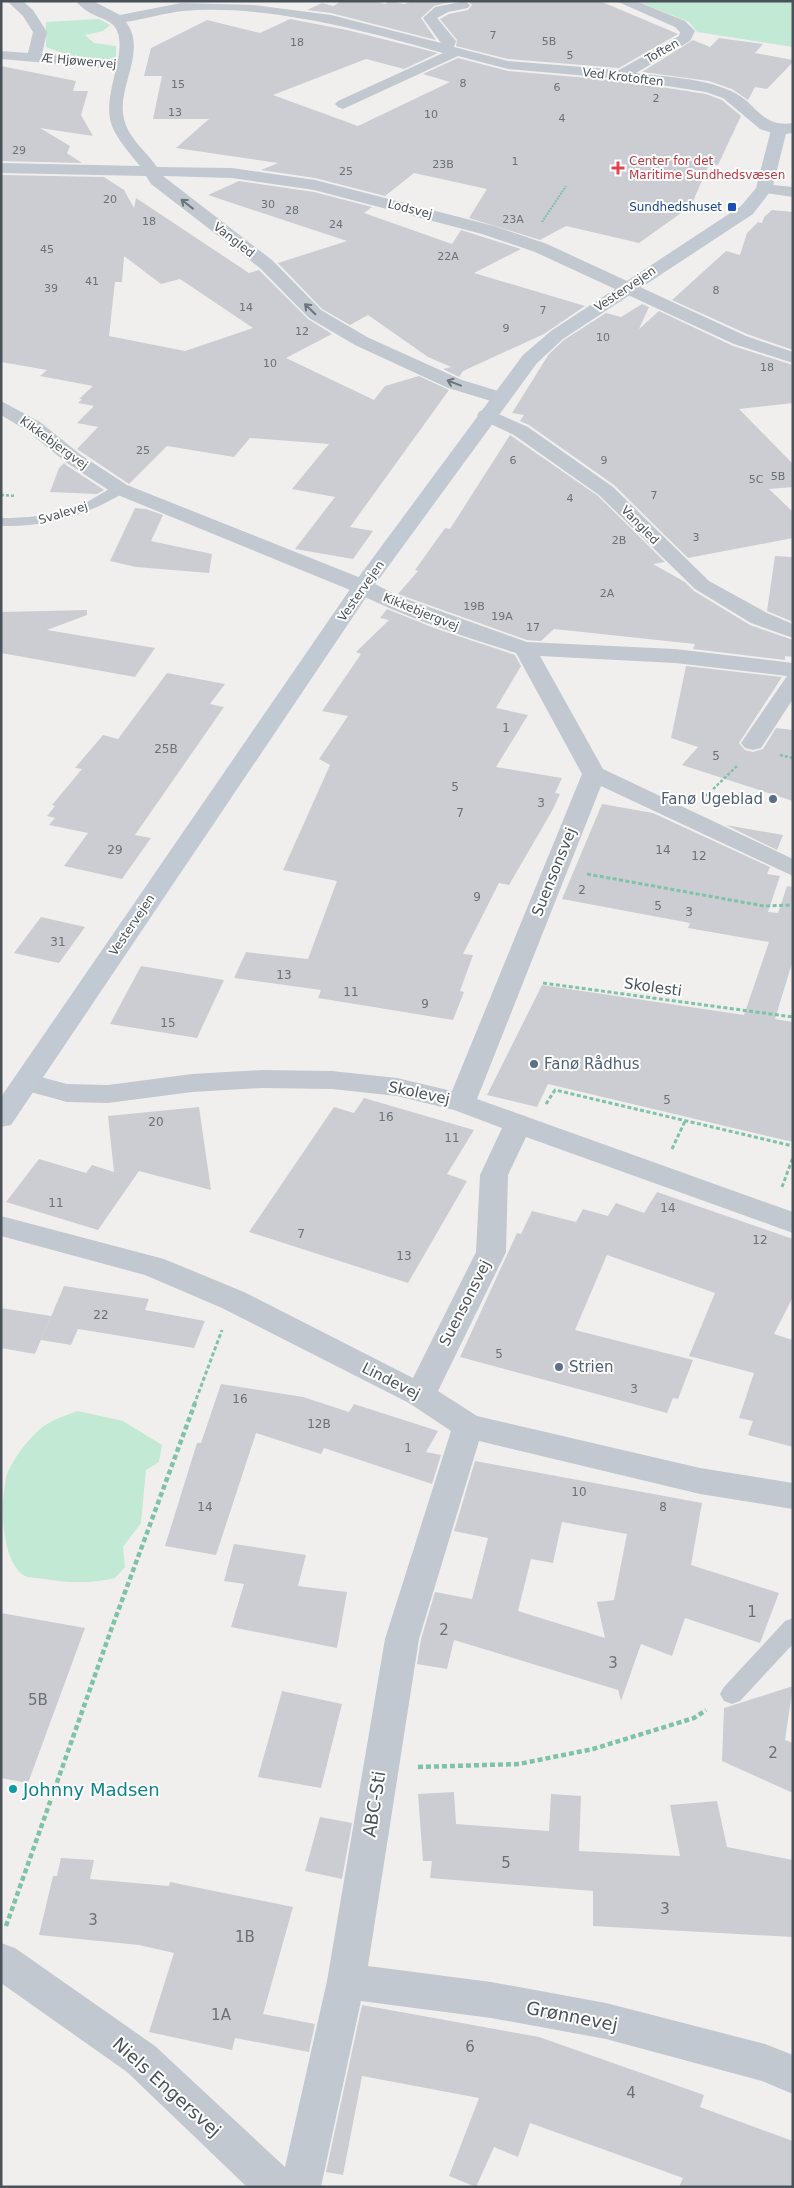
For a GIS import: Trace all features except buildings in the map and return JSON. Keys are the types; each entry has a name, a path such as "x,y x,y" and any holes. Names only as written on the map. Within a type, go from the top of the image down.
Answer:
{"street":[{"name":"Æ Hjøwervej","path":"14,1 28,13 40,32 34,58"},
{"path":"83,1 117,20"},
{"name":"Toften","path":"622,75 685,38 688,30 680,24 623,1"},
{"name":"Ved Krotoften","path":"117,20 180,6 256,5 331,19 508,65 622,75 709,88 728,95 765,126 786,129"},
{"path":"343,104 451,50 450,41 430,18 432,13 441,9 463,5"},
{"name":"Vangled","path":"117,20 124,30 127,44 115,106 116,117 120,130 132,148 153,171 157,181 266,264 315,314 361,340 455,384 501,398"},
{"name":"Æ Hjøwervej","path":"1,55 124,65"},
{"name":"Vestervejen","path":"3,1110 26,1082 363,587 530,359 628,287 747,210 764,189 786,129"},
{"name":"Lodsvej","path":"1,168 232,173 315,185 409,209 541,248 740,340 793,358"},
{"path":"764,189 793,192"},
{"name":"Kikkebjergvej","path":"1,407 33,426 74,460 120,489 363,587 390,602 483,636 525,649 675,656 793,670"},
{"name":"Vangled","path":"487,416 521,431 606,491 672,559 702,585 759,618 793,632"},
{"path":"525,649 594,774 793,869"},
{"path":"753,743 793,682"},
{"name":"Suensonsvej","path":"461,1103 594,774"},
{"name":"Skolevej","path":"26,1082 67,1093 108,1094 192,1083 262,1079 332,1080 398,1087 461,1103 793,1224"},
{"name":"Suensonsvej","path":"420,1395 491,1252 494,1175 525,1126"},
{"name":"Lindevej","path":"1,1226 154,1267 233,1300 420,1395 468,1426 700,1482 793,1496"},
{"name":"ABC-Sti","path":"298,2187 302,2182 346,1981 402,1639 468,1426"},
{"name":"Niels Engersvej","path":"3,1944 141,2059 277,2187"},
{"name":"Grønnevej","path":"346,1981 491,2000 606,2021 765,2063 793,2075"}],"lane":[{"name":"Svalevej","path":"1,522 34,522 64,515 104,499 120,489"},
{"path":"732,1694 793,1628"}],"path":[{"path":"511,238 540,226 566,186"},
{"path":"684,817 755,749 753,743"},
{"path":"555,868 764,906 793,905"},
{"name":"Skolesti","path":"510,978 793,1017"},
{"path":"525,1126 555,1090 793,1146"},
{"path":"3,1944 111,1630 233,1300"},
{"path":"380,1769 519,1764 593,1749 694,1718 732,1694"}],"green space":[{"path":"637,1 793,1 793,47 697,32 689,22"},
{"path":"99,19 110,25 103,31 85,35 94,43 116,46 116,57 99,60 90,59 71,56 46,47 46,22"},
{"path":"78,1411 123,1421 162,1445 159,1462 146,1470 141,1523 123,1547 125,1567 115,1578 80,1582 27,1577 17,1569 6,1544 3,1499 7,1474 20,1451 42,1427"}],"place":[{"name":"Center for det Maritime Sundhedsvæsen","path":"618,168"},
{"name":"Sundhedshuset","path":"732,207"},
{"name":"Fanø Ugeblad","path":"773,799"},
{"name":"Fanø Rådhus","path":"534,1064"},
{"name":"Strien","path":"559,1367"},
{"name":"Johnny Madsen","path":"13,1789"}]}
